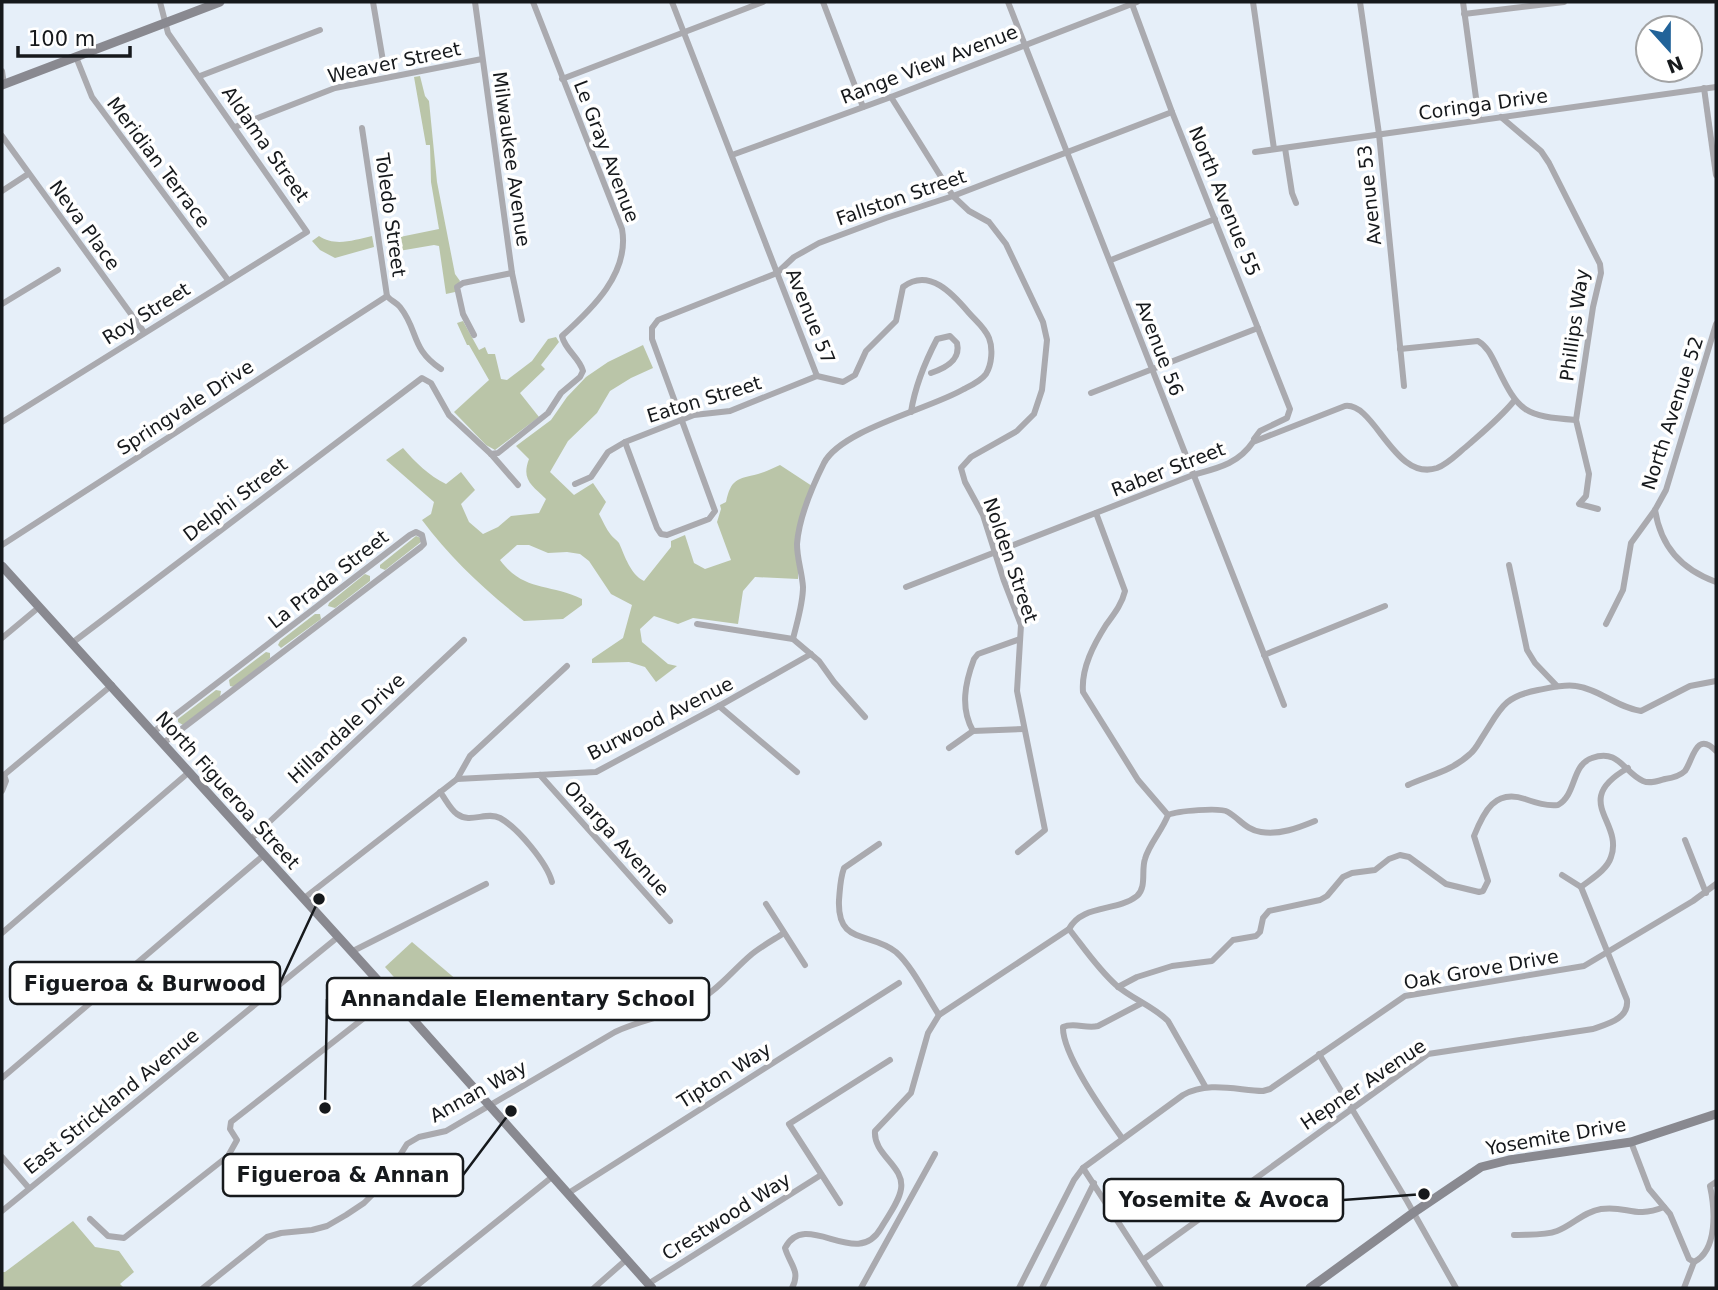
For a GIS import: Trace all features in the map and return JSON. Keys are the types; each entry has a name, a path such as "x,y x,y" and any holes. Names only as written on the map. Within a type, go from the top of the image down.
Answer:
{"main road":[{"path":"3,85 220,2"},
{"name":"North Figueroa Street","path":"2,566 392,996 650,1286"},
{"name":"Yosemite Drive","path":"1310,1288 1471,1172 1490,1164 1631,1142 1716,1114"}],"street":[{"name":"Aldama Street","path":"160,2 168,33 307,232"},
{"path":"373,2 383,61"},
{"name":"Milwaukee Avenue","path":"475,2 512,273 522,320"},
{"name":"Le Gray Avenue","path":"491,454 498,453 548,413 561,393 580,377 582,366 562,336 593,306 622,261 622,229 533,2"},
{"name":"Avenue 57","path":"671,2 817,376 843,382 850,380 859,370 861,361 873,342 896,321 903,286 917,280 938,284 953,295 988,336 991,345 989,367 979,381 840,446 825,463 798,536 803,587 793,639"},
{"path":"562,79 763,2"},
{"path":"823,2 863,107"},
{"name":"Avenue 56","path":"1008,2 1284,705"},
{"path":"1253,2 1274,149"},
{"name":"Avenue 53","path":"1360,2 1379,134 1404,386"},
{"path":"1463,2 1479,120"},
{"path":"1464,14 1564,2"},
{"name":"Range View Avenue","path":"732,155 1135,3"},
{"name":"North Avenue 55","path":"1135,3 1172,112 1290,409 1287,418 1260,431 1253,442"},
{"path":"200,76 320,30"},
{"name":"Meridian Terrace","path":"76,57 92,97 228,281"},
{"name":"Weaver Street","path":"234,127 335,88 482,59"},
{"path":"2,71 3,85"},
{"name":"Coringa Drive","path":"1255,152 1716,87"},
{"path":"1704,88 1716,175"},
{"name":"Nolden Street","path":"891,97 953,196 969,211 989,222 1006,244 1043,322 1048,340 1042,390 1034,414 1017,431 971,457 961,468 961,474 982,515 1021,625 1017,691 1045,830 1018,852"},
{"name":"Fallston Street","path":"682,420 652,339 652,328 658,320 776,273 794,257 819,243 953,196 1172,112"},
{"name":"Phillips Way","path":"1501,117 1541,151 1600,264 1601,273 1592,307 1576,420 1589,474 1586,496 1579,504 1598,509"},
{"name":"Toledo Street","path":"362,128 387,296 401,309 420,350 430,362 441,369"},
{"name":"Neva Place","path":"2,136 144,332"},
{"path":"1285,148 1296,204"},
{"path":"2,191 29,174"},
{"path":"1111,260 1215,219"},
{"name":"Roy Street","path":"2,422 307,232"},
{"path":"2,304 58,270"},
{"path":"474,335 463,314 457,287 463,283 512,273"},
{"name":"Springvale Drive","path":"2,545 387,296"},
{"name":"North Avenue 52","path":"1606,624 1623,590 1631,543 1656,510 1666,490 1716,324"},
{"path":"1091,393 1258,328"},
{"path":"911,412 918,383 937,340 950,336 957,343 958,353 953,362 931,373"},
{"path":"1399,349 1478,341 1490,353 1514,401 1539,416 1576,420"},
{"name":"Eaton Street","path":"575,484 591,477 608,452 625,442 703,413 730,411 817,376"},
{"name":"Delphi Street","path":"72,643 418,380 427,379 449,415 491,454"},
{"name":"Raber Street","path":"906,587 1193,475 1225,466 1237,460 1253,442 1351,405 1362,412 1408,464 1428,470 1446,463 1501,417 1514,401"},
{"path":"625,442 661,534 667,535 709,519 715,511 682,420"},
{"path":"491,454 518,485"},
{"path":"1656,510 1658,528 1671,552 1701,576 1716,582"},
{"path":"1096,513 1125,591 1089,657 1082,682 1083,692 1138,780 1168,815"},
{"name":"La Prada Street","path":"152,733 410,535 416,532 422,535 424,544 421,547 162,744"},
{"path":"1509,565 1527,650 1535,663 1557,686"},
{"path":"370,567 379,578"},
{"path":"320,606 328,617"},
{"path":"1264,655 1385,606"},
{"path":"2,638 38,608"},
{"path":"696,624 793,639 811,654 865,717"},
{"path":"973,731 964,702 971,667 978,654 1020,639"},
{"name":"Hillandale Drive","path":"250,840 464,640"},
{"path":"269,644 278,655"},
{"name":"Burwood Avenue","path":"457,779 588,773 604,769 811,654"},
{"path":"303,899 457,779 470,756 567,666"},
{"path":"220,681 229,693"},
{"path":"1408,785 1452,769 1473,752 1507,701 1525,693 1557,686 1578,686 1627,708 1641,711 1690,686 1716,681"},
{"path":"2,791 6,781 3,775 112,685"},
{"path":"719,706 797,772"},
{"path":"949,748 973,731 1024,729"},
{"path":"1118,987 1138,976 1172,966 1212,961 1233,940 1256,936 1269,911 1320,900 1327,896 1343,877 1375,870 1389,859 1400,855 1409,857 1446,884 1483,891 1488,881 1475,836 1488,808 1495,801 1512,796 1558,805 1569,795 1582,764 1595,756 1612,757 1643,781 1668,779 1679,775 1685,770 1692,752 1704,744 1716,751"},
{"path":"1581,887 1611,859 1612,839 1601,799 1609,781 1628,768"},
{"path":"2,933 188,773"},
{"name":"Onarga Avenue","path":"540,775 670,921"},
{"path":"440,792 456,814 468,819 499,817 540,859 552,882"},
{"path":"792,1288 797,1275 785,1248 794,1238 809,1234 854,1245 862,1244 877,1235 901,1193 900,1178 877,1147 875,1131 904,1104 911,1093 928,1033 939,1015 1069,929 1078,917 1136,896 1143,884 1143,861 1168,815 1175,811 1226,811 1249,829 1259,832 1284,832 1315,821"},
{"path":"1685,840 1706,892"},
{"path":"880,844 844,868 839,904 841,923 850,933 873,940 897,954 939,1015"},
{"path":"2,1078 264,855"},
{"path":"1562,876 1581,887 1607,952"},
{"path":"351,952 486,884"},
{"name":"Oak Grove Drive","path":"1206,1086 1263,1091 1270,1089 1405,996 1584,966 1716,884"},
{"path":"766,904 805,965"},
{"path":"1019,1288 1074,1180 1083,1168 1183,1095 1194,1088 1206,1086 1168,1021 1160,1013 1118,987 1069,929"},
{"name":"Annan Way","path":"203,1288 267,1237 320,1228 364,1203 380,1187 407,1144 419,1137 446,1131 633,1023 668,1014 698,1001 728,979 751,955 784,933"},
{"name":"East Strickland Avenue","path":"2,1210 338,937"},
{"name":"Hepner Avenue","path":"1144,1259 1428,1054 1592,1029 1618,1019 1628,1007 1607,952"},
{"name":"Tipton Way","path":"567,1194 899,983"},
{"path":"90,1219 108,1236 124,1238 229,1156 237,1140 230,1129 231,1122 392,996"},
{"path":"1122,1138 1082,1076 1062,1034 1063,1027 1069,1024 1092,1027 1142,1003"},
{"path":"1319,1054 1456,1288"},
{"path":"840,1203 789,1124 890,1060"},
{"path":"1631,1142 1649,1189 1677,1227 1689,1259 1694,1262"},
{"path":"861,1288 935,1154"},
{"path":"2,1157 29,1187"},
{"path":"1083,1168 1161,1288"},
{"name":"Crestwood Way","path":"650,1286 821,1175"},
{"path":"414,1288 552,1177"},
{"path":"1684,1288 1694,1262 1707,1253 1713,1236 1714,1203 1710,1186 1716,1182"},
{"path":"1042,1288 1094,1183"},
{"path":"901,1193 910,1197"},
{"path":"1514,1235 1558,1231 1589,1212 1603,1209 1642,1214 1664,1207"},
{"path":"594,1288 627,1259"}],"green space":[{"path":"420,76 429,101 437,182 455,274 460,281 455,292 446,294 439,246 393,252 390,239 439,229 431,182 430,145 426,145 414,77"},
{"path":"319,236 338,242 372,236 374,247 335,258 320,250 312,241"},
{"path":"463,321 479,350 485,347 488,354 495,354 501,379 507,380 532,361 548,339 556,337 559,342 541,365 545,369 520,393 539,417 495,450 486,445 454,412 489,380 457,323"},
{"path":"643,345 653,368 610,391 597,413 568,441 550,472 574,495 593,483 606,502 599,514 639,578 644,581 671,547 671,541 685,535 694,563 705,569 731,560 717,522 720,505 726,502 736,481 780,465 812,486 798,523 798,579 755,577 743,591 738,624 693,618 678,624 654,616 640,629 642,642 668,664 677,666 656,682 645,667 629,662 592,663 592,659 623,638 632,605 611,594 589,561 580,554 548,553 529,545 517,545 500,560 509,570 528,582 582,599 582,605 563,619 524,621 483,586 445,548 422,520 431,514 434,502 386,460 403,448 423,468 446,484 461,472 475,490 461,504 469,522 483,534 498,527 511,516 539,513 546,499 529,482 526,472 529,459 516,446 551,420 567,397 586,377 608,362"},
{"path":"416,536 421,538 421,542 385,570 380,568 380,565"},
{"path":"365,574 370,576 370,581 335,608 328,606 329,603"},
{"path":"315,614 320,614 321,619 281,648 278,645 280,641"},
{"path":"266,652 270,653 270,658 234,687 230,686 229,680"},
{"path":"216,690 221,691 220,697 183,725 178,722 178,719"},
{"path":"412,942 471,992 431,1019 385,967"},
{"path":"73,1221 95,1247 119,1251 134,1272 120,1284 124,1288 2,1288 2,1272"}],"place":[{"name":"Figueroa & Burwood","path":"319,899"},
{"name":"Annandale Elementary School","path":"325,1108"},
{"name":"Figueroa & Annan","path":"511,1111"},
{"name":"Yosemite & Avoca","path":"1424,1194"}]}
